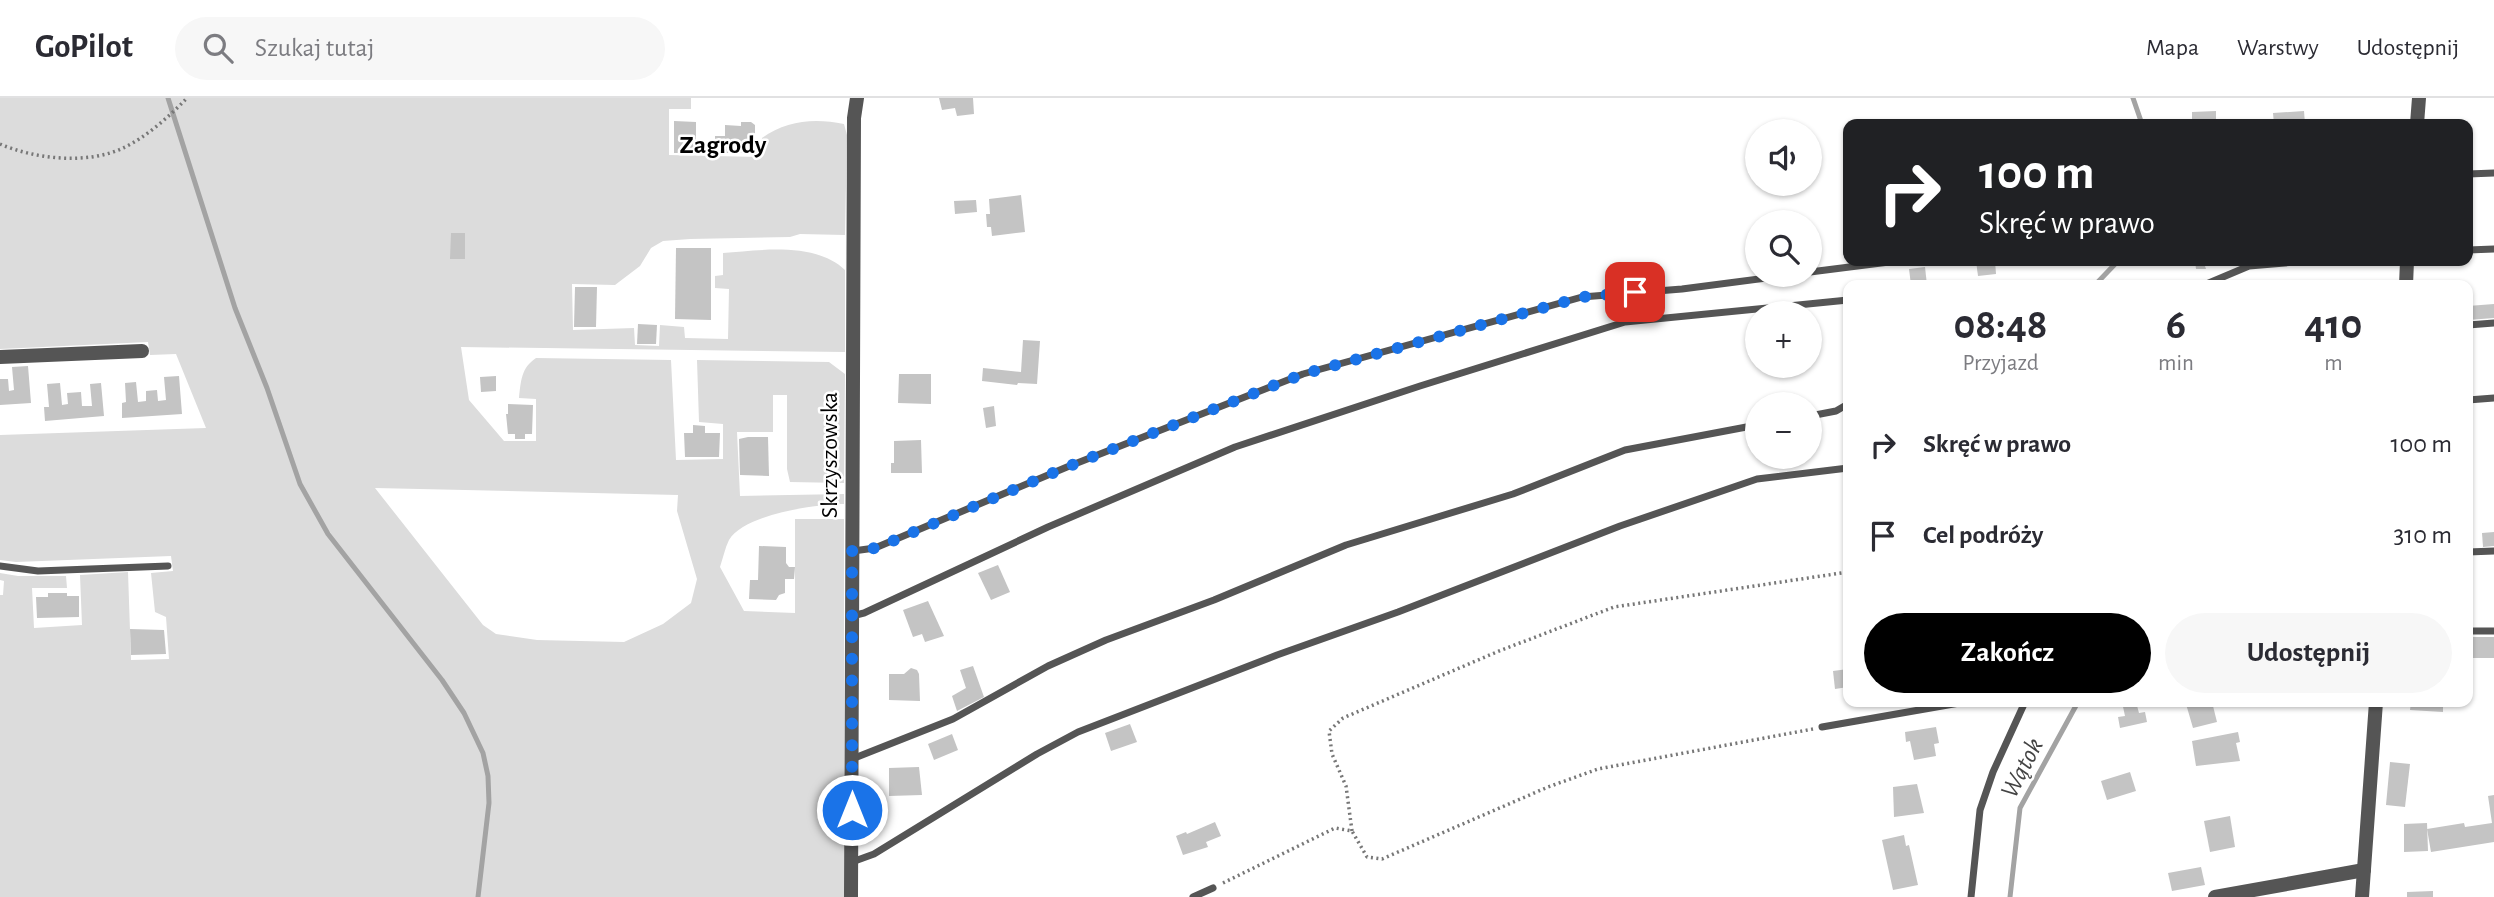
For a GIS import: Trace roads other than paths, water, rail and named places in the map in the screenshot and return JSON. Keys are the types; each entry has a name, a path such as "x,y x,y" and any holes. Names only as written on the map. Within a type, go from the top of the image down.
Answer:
{"street":[{"name":"Skrzyszowska","path":"851,897 854,131 857,98"},
{"path":"2417,119 2419,98"},
{"path":"0,358 142,351"},
{"path":"2362,897 2376,707"},
{"path":"2215,897 2364,870"}],"lane":[{"path":"2473,174 2494,173"},
{"path":"2473,250 2494,249"},
{"path":"1822,270 1857,266"},
{"path":"2216,280 2249,266"},
{"path":"852,551 876,548 1067,467 1303,374 1582,297 1745,281"},
{"path":"852,615 864,613 1048,527 1235,447 1446,377 1625,323 1843,301"},
{"path":"2473,325 2494,323"},
{"path":"2473,400 2494,398"},
{"path":"1822,414 1843,407"},
{"path":"851,759 953,719 1048,666 1106,640 1214,600 1346,545 1535,487 1625,450 1745,427"},
{"path":"852,862 874,854 1037,754 1078,732 1620,526 1757,479 1843,469"},
{"path":"2473,552 2494,551"},
{"path":"0,566 38,571 168,566"},
{"path":"2473,631 2494,631"},
{"path":"1822,727 1936,707"},
{"path":"1971,897 1980,810 1993,772 2023,707"},
{"path":"1193,897 1213,888"}],"waterway":[{"path":"168,98 235,308 267,388 300,484 328,534 442,680 464,713 483,753 488,776 489,803 478,897"},
{"name":"Wątok","path":"2133,98 2140,119"},
{"name":"Wątok","path":"2100,280 2113,266"},
{"name":"Wątok","path":"2010,897 2020,808 2075,707"}],"district":[{"name":"Zagrody","path":"723,145"}]}
